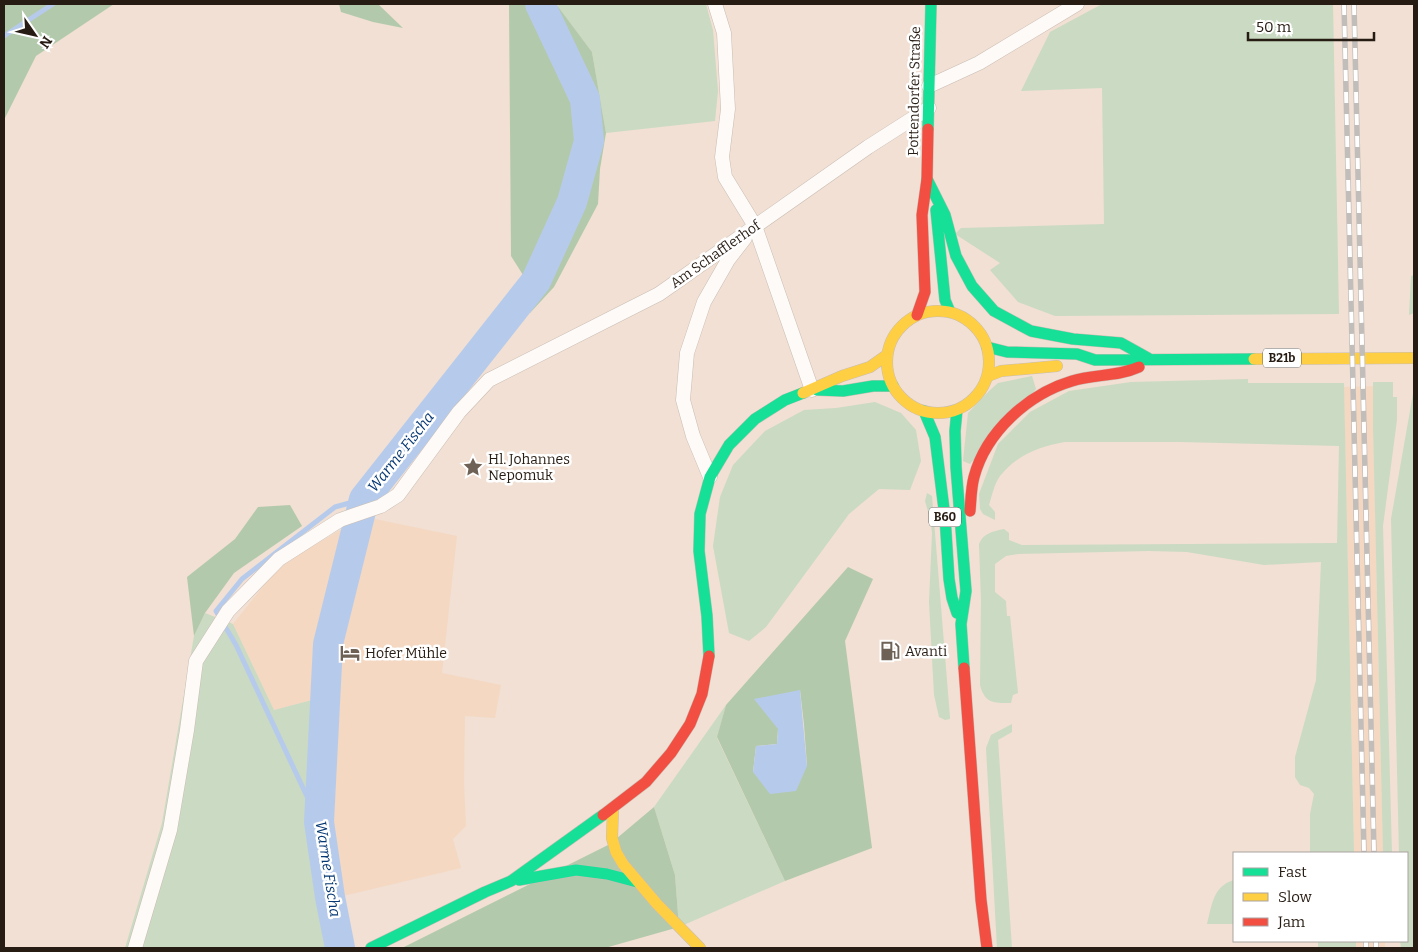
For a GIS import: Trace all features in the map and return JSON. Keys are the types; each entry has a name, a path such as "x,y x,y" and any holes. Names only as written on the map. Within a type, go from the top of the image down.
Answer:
{"main road":[{"name":"Pottendorfer Straße","path":"917,315 925,292 922,215 927,180 931,4"},
{"name":"Pottendorfer Straße","path":"927,180 937,213 945,300 950,312"},
{"path":"927,180 945,215 956,256 972,286 994,311 1031,331 1073,340 1121,342 1149,359 1137,368 1123,374 1073,380 1056,387 1027,404 1007,421 989,444 977,467 971,499 971,536 964,568"},
{"path":"933,311 950,312 973,324 982,334 990,360 988,376 981,390 971,402 957,410 942,413 924,411 914,407 902,398 893,386 888,372 887,355 892,339 903,325 917,315 933,311"},
{"name":"B21b","path":"987,347 1007,352 1077,354 1095,360"},
{"path":"371,948 511,881 646,782 671,753 690,724 702,694 709,658 707,616 699,551 700,514 710,477 729,445 756,419 785,400 870,366 887,355"},
{"name":"B21b","path":"988,376 1002,371 1049,366 1072,366 1095,360 1414,358"},
{"path":"812,390 843,391 873,386 893,386"},
{"name":"B60","path":"957,410 955,431 956,466 966,591 961,624 981,900 987,948"},
{"name":"B60","path":"924,411 936,437 945,517 949,579 952,598 961,624"},
{"path":"613,808 612,838 616,852 623,864 637,882 700,948"},
{"path":"511,881 576,870 607,874 637,882"}],"street":[{"path":"715,4 724,33 728,109 722,157 725,177 755,226 812,390"},
{"path":"930,86 979,63 1077,4"},
{"name":"Am Schafflerhof","path":"135,948 170,830 187,730 196,661 228,611 279,559 340,520 381,506 398,495 459,412 488,380 659,294 868,147 929,108"},
{"path":"710,477 693,436 683,400 687,353 704,302 728,260 755,226"}],"shaded area":[{"path":"1373,386 1383,852 1354,852 1344,387"},
{"path":"375,519 457,536 442,673 501,685 495,718 465,716 464,782 466,826 453,839 461,868 343,896 330,821 332,688 315,685 312,700 274,710 233,624 280,565 342,529"},
{"path":"1356,942 1385,942 1385,948 1356,948"}],"green space":[{"path":"4,4 114,4 36,56 4,120"},
{"path":"339,4 378,4 403,28 373,22 341,12"},
{"path":"509,4 556,4 592,52 606,133 600,169 598,204 554,287 530,313 523,275 511,256"},
{"path":"562,4 706,4 713,30 718,91 715,121 606,133 592,52 557,6"},
{"path":"1102,4 1333,4 1339,314 1055,316 1018,302 990,270 1000,263 955,234 961,228 1104,224 1102,88 1021,91 1050,32"},
{"path":"1414,275 1414,313 1409,315 1411,276"},
{"path":"1032,376 1036,389 970,464 963,461 968,413 998,383"},
{"path":"1248,379 1248,383 1344,383 1354,852 1310,852 1310,814 1314,794 1309,788 1300,785 1295,777 1295,757 1316,680 1321,562 1264,565 1187,552 1149,551 1018,554 1006,556 995,564 995,592 1006,601 1007,616 1010,616 1018,693 1013,695 1011,703 991,701 982,691 980,685 981,601 979,544 983,537 993,532 1004,529 1009,533 1009,540 1022,545 1337,543 1339,446 1181,442 1065,442 1038,449 1014,462 1000,476 995,486 989,505 995,512 995,520 983,514 980,509 979,494 998,444 1030,412 1069,391 1131,382"},
{"path":"1373,382 1393,382 1393,397 1397,397 1397,420 1383,526 1392,852 1383,852"},
{"path":"1414,388 1414,948 1401,948 1400,942 1408,942 1408,852 1399,852 1391,519"},
{"path":"875,402 901,413 916,430 921,461 910,490 879,489 849,514 766,627 749,641 729,633 713,546 720,497 733,465 765,431 804,410 836,408"},
{"path":"927,493 932,496 950,717 950,719 945,720 939,717 934,695 929,602 932,534 931,522 925,501"},
{"path":"290,505 302,526 234,573 205,613 194,636 187,577 235,539 258,507"},
{"path":"848,567 873,579 845,641 872,848 785,881 717,737 726,705","holes":["800,690 807,766 753,772 756,746 777,744 778,729"]},
{"path":"205,613 233,624 274,710 312,700 313,827 326,948 125,948 162,823 194,636"},
{"path":"726,705 717,738 785,881 679,927 675,875 654,807"},
{"path":"1012,724 1012,732 998,740 1012,948 997,948 986,748 991,735"},
{"path":"654,807 675,875 679,927 605,948 402,948 610,844"},
{"path":"1233,880 1233,924 1207,924 1214,897 1227,883"},
{"path":"1318,942 1356,942 1356,948 1318,948"}],"water":[{"path":"800,690 807,766 796,791 770,794 753,772 756,746 777,744 778,729 754,699"}],"waterway":[{"path":"4,36 53,4"},
{"name":"Warme Fischa","path":"340,948 319,822 328,644 364,499 536,281 572,202 589,141 585,99 540,4"},
{"path":"319,822 236,645 216,611 242,579 335,507 364,499"}],"railway":[{"path":"1344,4 1364,852"},
{"path":"1354,4 1374,852"},
{"path":"1366,942 1366,948"},
{"path":"1376,942 1376,948"}],"traffic: fast":[{"path":"928,129 931,4"},
{"path":"927,179 945,215 956,256 972,286 994,311 1031,331 1073,339 1121,343 1148,358"},
{"path":"936,210 945,300 950,312"},
{"path":"987,347 1007,352 1077,354 1095,360 1254,359"},
{"path":"817,390 843,391 873,386 893,386"},
{"path":"709,656 707,616 699,551 700,514 710,477 729,445 755,419 785,400 803,393"},
{"path":"957,410 955,431 956,467 966,591 961,624 964,668"},
{"path":"924,411 935,437 945,517 949,579 957,613"},
{"path":"371,948 511,881 603,815"},
{"path":"519,880 576,870 607,874 637,882"}],"traffic: slow":[{"path":"938,311 958,315 974,326 985,342 989,362 985,382 974,398 958,409 938,413 918,409 902,398 891,382 887,362 891,342 902,326 918,315 938,311"},
{"path":"803,393 842,376 870,367 887,355"},
{"path":"1254,359 1414,358"},
{"path":"988,376 1001,371 1057,366"},
{"path":"613,808 612,838 616,852 623,864 657,904 700,948"}],"traffic: jam":[{"path":"917,315 925,292 922,215 927,179 928,129"},
{"path":"970,511 973,481 980,460 999,430 1025,405 1040,395 1072,381 1139,367"},
{"path":"603,815 646,782 671,753 690,724 702,694 709,656"},
{"path":"964,668 981,900 987,948"}],"place":[{"name":"Hl. Johannes Nepomuk","path":"473,467"},
{"name":"Avanti","path":"890,651"},
{"name":"Hofer Mühle","path":"350,653"}]}
